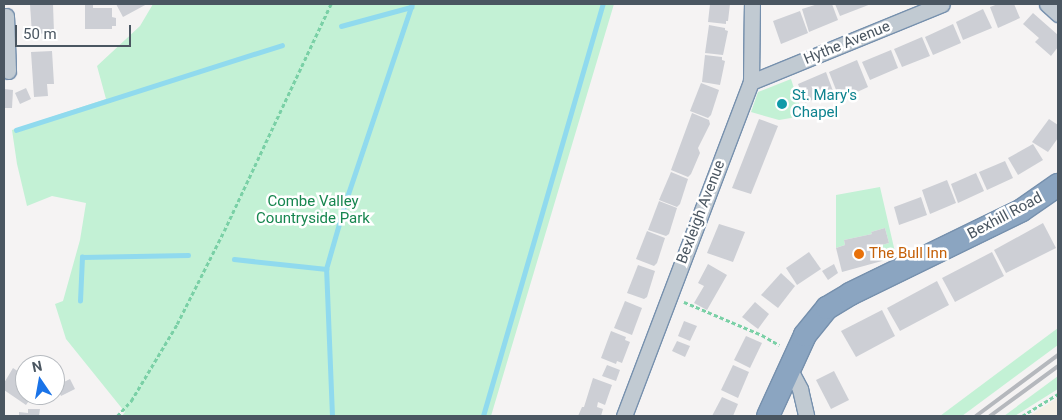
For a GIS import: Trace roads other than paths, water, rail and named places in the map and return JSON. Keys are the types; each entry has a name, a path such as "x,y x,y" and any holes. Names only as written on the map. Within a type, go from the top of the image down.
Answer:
{"highway":[{"name":"Bexhill Road","path":"768,416 805,335 827,308 850,294 1022,210 1058,185"}],"street":[{"name":"Bexleigh Avenue","path":"624,416 751,82 752,4"},
{"name":"Hythe Avenue","path":"751,82 942,4"},
{"path":"1047,4 1058,14"},
{"path":"6,16 5,38 8,71"},
{"path":"792,362 806,416"}],"waterway":[{"path":"332,416 326,269 345,203 412,4"},
{"path":"483,416 603,4"},
{"path":"341,26 411,7"},
{"path":"16,130 282,45"},
{"path":"80,301 82,257 188,255"},
{"path":"234,259 326,269"}],"railway":[{"path":"976,416 1058,355"},
{"path":"990,416 1058,366"}],"place":[{"name":"St. Mary's Chapel","path":"782,104"},
{"name":"The Bull Inn","path":"859,254"}],"park label":[{"name":"Combe Valley Countryside Park","path":"313,210"}]}
